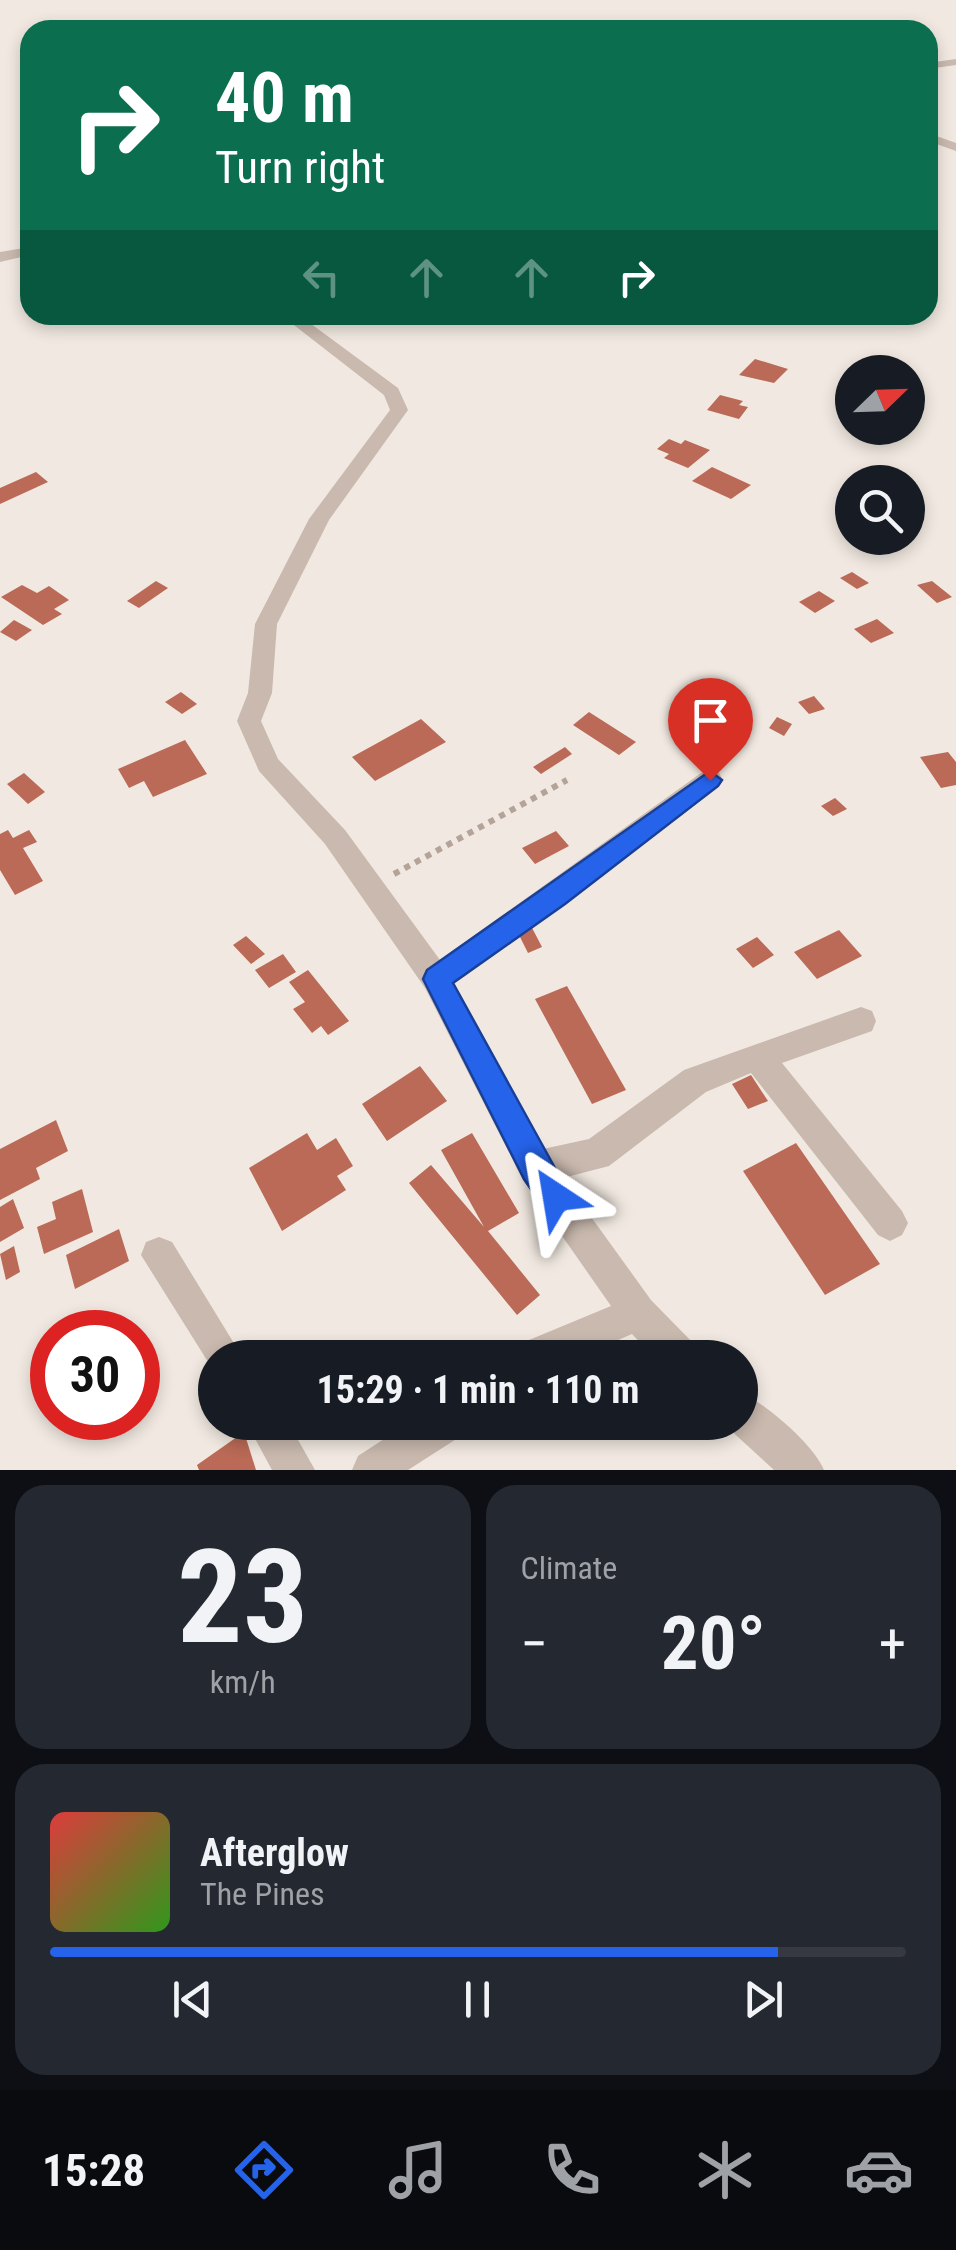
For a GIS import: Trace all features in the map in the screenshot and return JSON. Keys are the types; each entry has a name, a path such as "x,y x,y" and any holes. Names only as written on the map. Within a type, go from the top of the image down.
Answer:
{"street":[{"path":"302,325 392,392 398,410 319,520 266,624 260,693 249,721 268,764 334,837 436,979 535,1168 638,1313 664,1340"},
{"path":"436,979 556,896 710,780"},
{"path":"535,1168 596,1154 695,1081 861,1021"},
{"path":"757,1056 890,1223"},
{"path":"159,1255 213,1340"},
{"path":"573,1340 638,1313"},
{"path":"758,1428 804,1470"},
{"path":"277,1440 296,1470"},
{"path":"372,1470 419,1440"}],"path":[{"path":"369,887 567,780"}],"building":[{"path":"755,359 788,369 774,383 739,375"},
{"path":"720,395 743,401 739,405 748,407 739,419 707,410"},
{"path":"669,439 681,444 685,440 710,450 688,468 664,458 669,454 657,449"},
{"path":"712,467 751,485 731,499 692,481"},
{"path":"36,472 48,482 0,504 0,488"},
{"path":"852,572 869,583 857,589 840,578"},
{"path":"156,581 168,588 139,608 127,601"},
{"path":"932,581 952,597 937,603 917,585"},
{"path":"22,585 37,593 49,586 69,600 54,609 62,614 43,625 1,597"},
{"path":"819,591 835,601 815,613 799,602"},
{"path":"877,619 894,633 871,643 854,629"},
{"path":"14,620 32,630 16,641 0,632"},
{"path":"181,692 197,704 182,714 165,702"},
{"path":"814,696 825,709 809,714 798,702"},
{"path":"589,712 636,742 619,755 573,725"},
{"path":"777,717 792,724 784,736 769,728"},
{"path":"421,719 446,742 375,781 352,757"},
{"path":"185,740 207,774 153,797 144,781 129,788 118,769"},
{"path":"565,747 572,754 541,774 533,767"},
{"path":"948,752 956,762 956,785 941,788 920,757"},
{"path":"24,773 45,792 28,804 7,784"},
{"path":"835,798 847,809 833,816 821,806"},
{"path":"8,830 13,838 29,830 37,842 23,848 43,881 15,895 0,870 0,834"},
{"path":"556,831 569,846 535,864 522,848"},
{"path":"530,924 542,947 528,953 516,929"},
{"path":"839,930 862,956 817,979 794,952"},
{"path":"246,936 265,954 251,964 233,945"},
{"path":"757,937 774,955 753,968 736,949"},
{"path":"283,954 296,972 269,988 255,970"},
{"path":"308,970 349,1021 328,1035 321,1026 312,1033 293,1009 305,1002 289,982"},
{"path":"567,986 626,1090 592,1104 535,999"},
{"path":"420,1066 447,1101 387,1141 362,1104"},
{"path":"751,1075 768,1101 748,1109 732,1084"},
{"path":"56,1120 68,1151 36,1168 40,1179 0,1200 0,1149"},
{"path":"307,1133 317,1150 336,1138 353,1166 337,1176 346,1190 282,1231 249,1168"},
{"path":"472,1133 519,1213 488,1231 540,1295 517,1315 409,1183 431,1165 484,1227 441,1150"},
{"path":"796,1143 880,1264 825,1295 743,1171"},
{"path":"82,1189 93,1232 44,1254 37,1227 56,1219 52,1202"},
{"path":"13,1199 24,1228 0,1242 0,1207"},
{"path":"119,1229 129,1261 75,1289 66,1255"},
{"path":"14,1246 20,1272 6,1280 0,1254"},
{"path":"233,1440 247,1440 256,1470 199,1470 197,1465"}],"route":[{"path":"556,1197 535,1168 436,979 556,896 710,780"}]}
